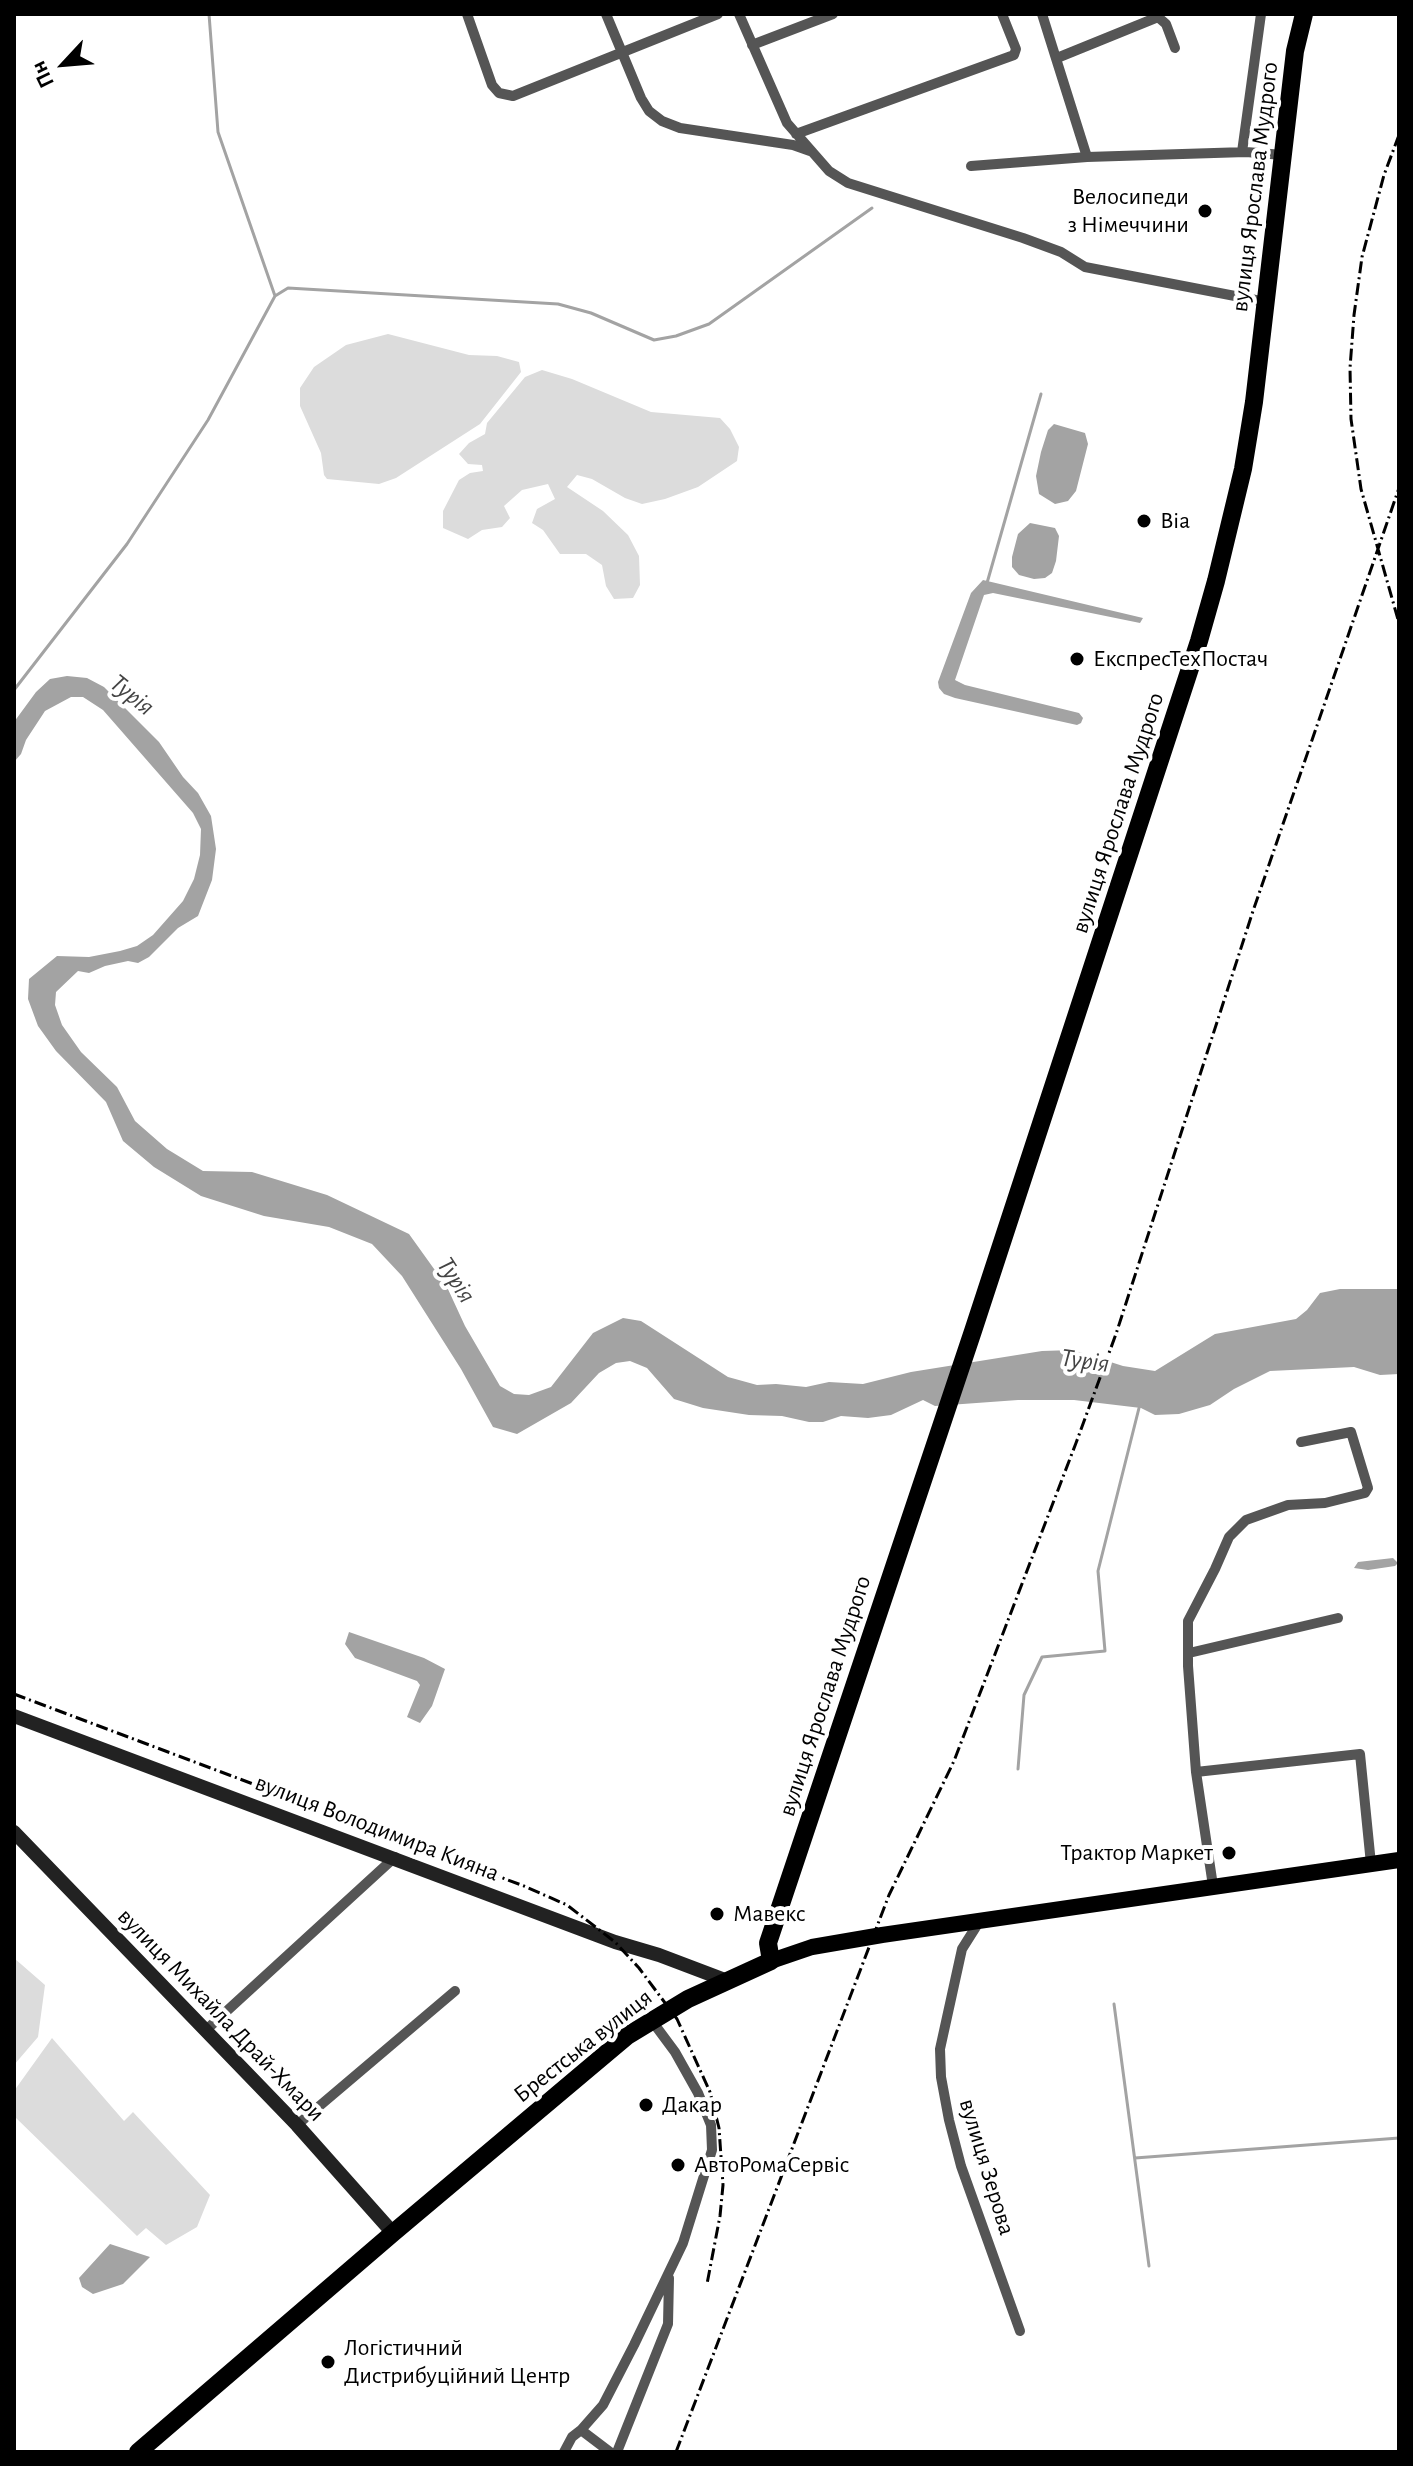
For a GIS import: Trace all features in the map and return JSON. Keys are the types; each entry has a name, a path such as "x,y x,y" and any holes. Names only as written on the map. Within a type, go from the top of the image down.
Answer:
{"highway":[{"name":"вулиця Ярослава Мудрого","path":"771,1961 768,1943 1199,641 1243,469 1295,51 1304,14"},
{"name":"Брестська вулиця","path":"138,2452 627,2036 725,1980 771,1961"}],"main road":[{"name":"вулиця Володимира Кияна","path":"14,1716 615,1942 725,1980"},
{"name":"вулиця Михайла Драй-Хмари","path":"14,1832 297,2125 393,2233"},
{"name":"Брестська вулиця","path":"771,1961 827,1945 1399,1860"}],"street":[{"path":"467,14 485,71 499,93 513,96 718,14"},
{"path":"606,14 649,111 662,121 680,128 793,145 811,151"},
{"path":"739,14 778,106 796,134 829,171 856,187 1023,238 1061,252 1085,267 1266,302"},
{"path":"752,45 833,14"},
{"path":"796,134 1014,55 1016,49 1002,14"},
{"path":"1042,14 1087,157"},
{"path":"1242,152 1261,14"},
{"path":"1057,58 1158,17 1166,24 1175,48"},
{"path":"971,166 1087,157 1242,152 1283,155"},
{"path":"1213,1886 1196,1772 1188,1621 1229,1537 1240,1525 1275,1508 1333,1502 1365,1493 1368,1488 1351,1432 1301,1442"},
{"path":"1189,1653 1338,1618"},
{"path":"1196,1772 1360,1754 1371,1864"},
{"path":"206,2030 395,1857"},
{"name":"вулиця Зерова","path":"979,1922 962,1949 940,2049 941,2077 961,2166 1020,2331"},
{"path":"297,2125 455,1991"},
{"path":"564,2452 572,2437 603,2405 615,2384 669,2272 692,2217 708,2166 711,2125 698,2093 675,2052 652,2021"},
{"path":"617,2452 668,2324 669,2272"},
{"path":"581,2430 610,2452"}],"shaded area":[{"path":"388,334 469,355 497,356 519,362 521,372 480,424 396,478 379,484 327,479 321,453 300,406 300,388 314,367 346,345"},
{"path":"542,370 651,412 720,418 739,447 737,461 698,487 665,499 642,504 592,479 577,475 567,487 603,511 628,535 639,556 640,585 633,598 614,599 606,586 602,565 586,554 560,554 543,530 532,523 537,509 555,499 548,484 522,490 504,506 510,518 502,527 482,530 468,539 443,528 443,511 459,480 470,473 483,471 482,465 468,464 459,454 469,443 485,434 487,423 525,377"},
{"path":"14,1958 45,1985 38,2037 14,2065"},
{"path":"52,2038 124,2121 133,2112 210,2195 197,2227 166,2245 146,2228 137,2236 14,2116 14,2091"}],"water":[{"path":"1054,424 1085,433 1088,444 1076,491 1068,501 1055,504 1039,494 1036,476 1048,430"},
{"path":"1030,523 1055,528 1059,536 1052,573 1045,578 1019,575 1012,567 1018,534"},
{"path":"983,580 1143,618 1140,623 993,593 984,595 955,680 1079,713 1083,718 1081,723 1077,725 955,698 944,694 939,688 938,682 971,593"},
{"name":"Турія","path":"67,676 87,678 104,687 159,742 198,793 211,816 216,849 212,880 198,916 178,928 149,957 138,963 128,961 89,973 78,971 56,992 55,1005 62,1025 81,1052 117,1087 135,1121 167,1149 203,1171 252,1172 327,1195 409,1234 447,1287 465,1326 500,1386 514,1394 529,1395 551,1387 593,1333 623,1318 641,1321 728,1377 757,1385 806,1387 829,1382 863,1384 911,1372 1042,1351 1073,1350 1123,1366 1155,1371 1215,1334 1296,1319 1320,1293 1340,1289 1397,1289 1399,1285 1399,1374 1380,1375 1354,1367 1270,1371 1210,1405 1179,1414 1155,1415 1141,1408 1074,1400 1018,1400 935,1406 923,1400 891,1415 868,1418 841,1416 823,1422 809,1422 782,1416 703,1408 674,1399 647,1368 630,1361 616,1363 599,1373 571,1403 517,1434 493,1427 461,1369 402,1276 372,1244 329,1227 264,1216 201,1196 154,1167 123,1141 106,1102 56,1051 38,1026 28,999 29,979 57,956 89,957 120,951 137,946 153,935 183,901 194,879 200,855 201,829 193,813 103,710 83,697 71,697 45,711 14,762 14,722 50,679"},
{"path":"1393,1558 1398,1563 1395,1566 1368,1570 1354,1568 1358,1562"},
{"path":"349,1632 424,1658 445,1669 432,1706 420,1723 407,1717 420,1685 417,1681 355,1658 345,1644"},
{"path":"110,2244 150,2257 123,2284 93,2294 82,2287 79,2278"}],"waterway":[{"path":"14,690 127,544 208,420 275,296 218,132 209,14"},
{"path":"275,296 288,288 558,304 591,313 654,340 709,324 872,208"},
{"path":"987,583 1041,394"},
{"path":"1018,1769 1024,1695 1042,1657 1105,1651 1098,1571 1139,1408"},
{"path":"1114,2004 1149,2266"},
{"path":"1135,2158 1399,2138"}],"railway":[{"path":"1399,135 1384,175 1362,257 1350,368 1351,419 1361,489 1399,623"},
{"path":"676,2452 889,1895 954,1761 1076,1443 1116,1334 1253,911 1399,488"},
{"path":"14,1694 524,1886 567,1905 615,1942 677,2019 710,2092 719,2128 723,2185 707,2284"}],"place":[{"name":"Велосипеди з Німеччини","path":"1205,211"},
{"name":"Віа","path":"1144,521"},
{"name":"ЕкспресТехПостач","path":"1077,659"},
{"name":"Трактор Маркет","path":"1229,1853"},
{"name":"Мавекс","path":"717,1914"},
{"name":"Дакар","path":"646,2105"},
{"name":"АвтоРомаСервіс","path":"678,2165"},
{"name":"Логістичний Дистрибуційний Центр","path":"328,2362"}]}
